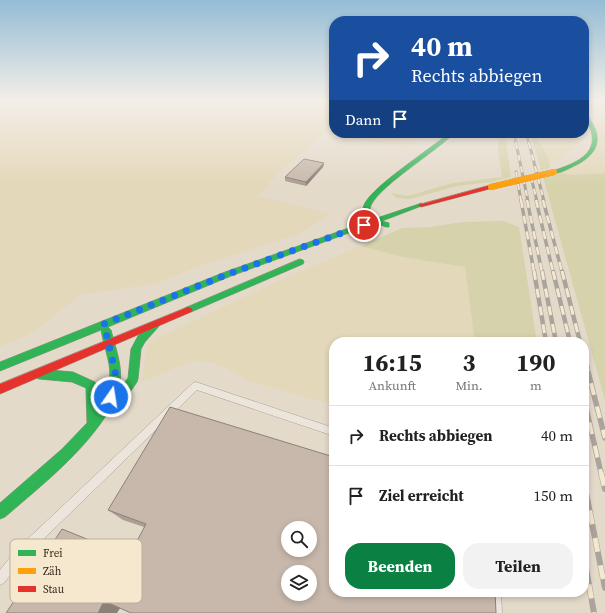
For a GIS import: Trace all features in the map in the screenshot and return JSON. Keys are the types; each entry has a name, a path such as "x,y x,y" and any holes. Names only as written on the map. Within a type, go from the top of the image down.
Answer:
{"main road":[{"path":"376,231 387,221 426,203 554,172 578,162 592,148 595,139 591,128"},
{"path":"387,221 380,207 381,194 386,184 428,154 446,138"},
{"path":"0,367 228,274 374,221 387,221 442,206 467,193"},
{"path":"374,221 363,206 369,200 381,194"},
{"path":"402,203 426,203"},
{"path":"343,232 350,222"},
{"path":"0,389 307,259"},
{"path":"0,512 69,450 93,424 116,405 133,379 136,349 141,339 159,322"},
{"path":"93,424 111,397 115,385 116,375 104,324"},
{"path":"34,374 73,377 91,385 93,424"}],"lane":[{"path":"36,539 196,386 329,430"},
{"path":"0,579 10,566"},
{"path":"495,597 496,613"}],"shaded area":[{"path":"0,128 329,128 329,134 325,133 278,173 258,196 330,214 299,234 200,266 153,284 80,295 34,332 0,347"},
{"path":"589,128 605,128 605,173 569,175 559,171 592,148"},
{"path":"353,138 421,138 408,148"},
{"path":"498,138 506,138 511,177 491,182 457,186 410,199 397,198 391,193 408,196 453,183 502,177 498,150"},
{"path":"531,138 537,138 550,163 550,168 541,170"},
{"path":"538,138 581,138 581,140 572,150 550,163"},
{"path":"559,171 569,175 605,173 605,400 589,342 589,337 587,337 543,177"},
{"path":"503,221 519,227 536,337 474,337 465,267 403,257 361,246 402,228 430,227 463,222"},
{"path":"361,246 403,257 465,267 474,337 329,337 329,404 251,382 228,369 211,362 192,361 141,382 149,342 284,278"}],"building":[{"path":"304,159 324,163 306,182 285,177"},
{"path":"170,407 329,455 329,597 495,597 496,613 131,613 108,603 142,603 142,539 138,539 146,524 108,510"},
{"path":"62,529 87,539 55,539"},
{"path":"13,603 103,603 98,613 6,613"}],"railway":[{"path":"515,138 516,144"},
{"path":"527,138 529,144"},
{"path":"516,143 528,201"},
{"path":"529,143 544,201"},
{"path":"516,172 521,201"},
{"path":"531,177 537,201"},
{"path":"521,200 534,272"},
{"path":"527,200 542,272"},
{"path":"536,200 553,272"},
{"path":"543,200 562,272"},
{"path":"534,271 545,337"},
{"path":"542,271 555,337"},
{"path":"553,271 569,337"},
{"path":"562,271 579,337"},
{"path":"589,376 605,438"},
{"path":"589,421 601,473"},
{"path":"601,472 605,489"},
{"path":"589,508 605,588"},
{"path":"589,585 594,613"}],"traffic: fast":[{"path":"554,172 575,164 588,155 595,143 595,136 592,128"},
{"path":"386,225 372,218 367,212 367,205 371,199 392,180 446,138"},
{"path":"0,367 228,274 421,205"},
{"path":"188,310 300,262"},
{"path":"113,407 133,379 136,349 141,339 155,325"},
{"path":"0,512 66,454 98,418 109,401 116,377 113,357 106,330"},
{"path":"39,374 73,377 91,385 93,424"}],"traffic: jam":[{"path":"421,205 491,187"},
{"path":"0,389 188,310"}],"traffic: slow":[{"path":"491,187 554,172"}],"route":[{"path":"111,397 115,385 116,375 104,324 228,274 364,225"}]}
